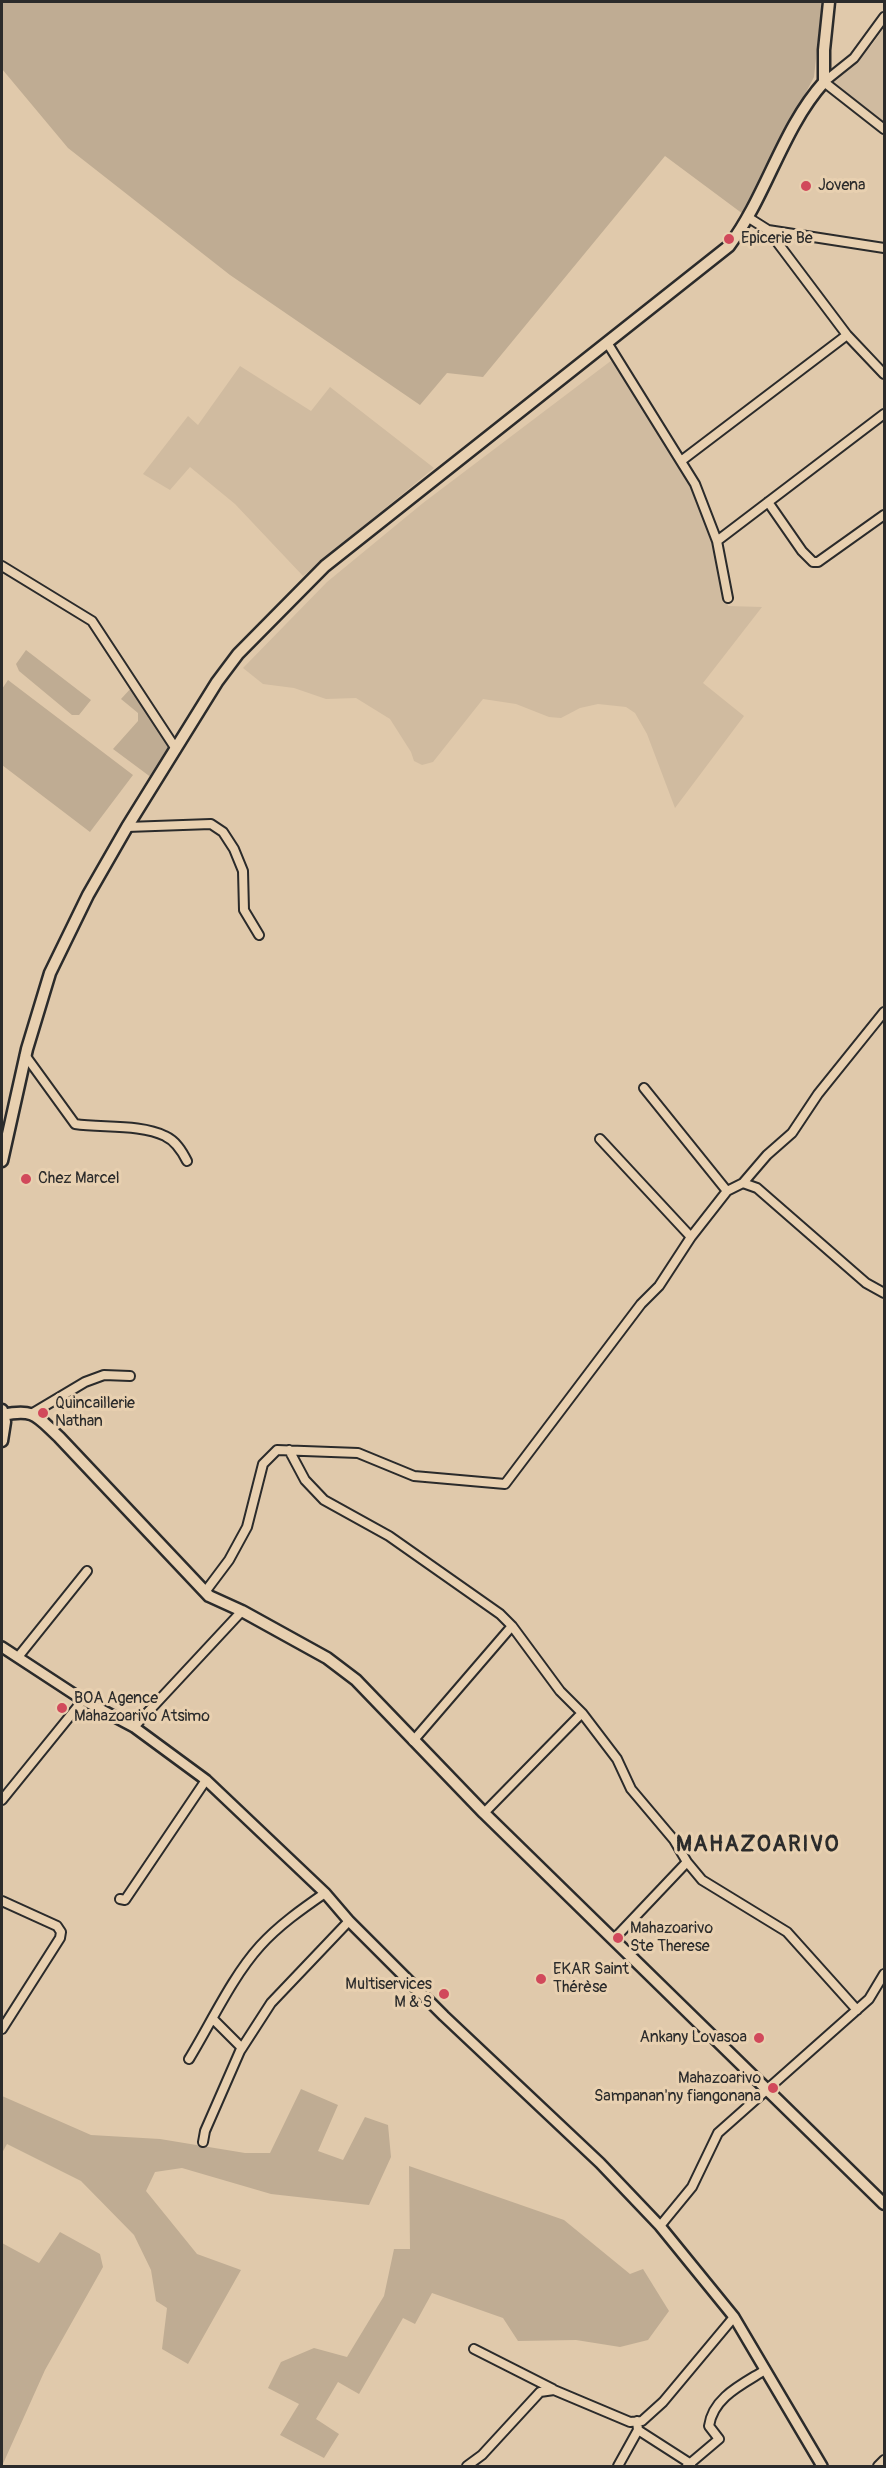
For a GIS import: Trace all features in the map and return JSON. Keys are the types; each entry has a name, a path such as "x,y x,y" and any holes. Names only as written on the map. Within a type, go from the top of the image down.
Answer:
{"main road":[{"path":"2,1161 25,1055 50,973 88,895 127,827 217,682 238,654 325,566 729,246 748,218 808,100 824,82 824,51 829,2"},
{"path":"2,1442 5,1422 2,1412 33,1413 59,1437 208,1596 242,1611 327,1658 356,1680 484,1813 885,2204"}],"street":[{"path":"885,16 854,58 824,82 885,129"},
{"path":"748,218 768,230 847,335 885,374"},
{"path":"768,230 885,248"},
{"path":"681,460 847,335"},
{"path":"608,344 695,484 717,541 728,598"},
{"path":"717,541 885,414"},
{"path":"768,502 802,551 813,562 818,562 885,515"},
{"path":"2,566 92,621 176,749"},
{"path":"127,827 211,824 223,832 234,849 243,871 244,910 259,935"},
{"path":"205,1592 230,1560 247,1527 263,1464 277,1450 358,1453 414,1476 505,1484 641,1304 659,1286 691,1238 727,1191 743,1183 767,1155 792,1133 818,1094 885,1012"},
{"path":"25,1055 75,1124 145,1130 167,1136 180,1149 187,1161"},
{"path":"644,1088 727,1191"},
{"path":"600,1140 691,1238"},
{"path":"743,1183 757,1188 866,1282 885,1293"},
{"path":"33,1413 47,1403 95,1378 104,1375 130,1376"},
{"path":"289,1450 305,1480 324,1500 389,1536 500,1614 512,1626 560,1691 582,1713 617,1759 631,1789 674,1840 687,1862 702,1880 787,1932 857,2010"},
{"path":"18,1657 87,1571"},
{"path":"134,1727 242,1611"},
{"path":"413,1741 512,1626"},
{"path":"2,1647 83,1700 134,1727 206,1780 325,1893 349,1921 444,2016 600,2163 660,2226 734,2318 822,2466"},
{"path":"2,1800 83,1700"},
{"path":"484,1813 582,1713"},
{"path":"120,1899 125,1900 206,1780"},
{"path":"614,1939 687,1862"},
{"path":"189,2059 260,1946 286,1922 325,1893"},
{"path":"2,1901 57,1926 61,1932 60,1938 2,2029"},
{"path":"202,2142 242,2048 276,1997 349,1921"},
{"path":"660,2226 692,2187 718,2133 869,1999 885,1974"},
{"path":"213,2019 242,2048"},
{"path":"618,2466 638,2426 663,2402 734,2318"},
{"path":"474,2349 554,2390 638,2426 689,2465 719,2439 709,2426 710,2415 724,2397 765,2370"},
{"path":"467,2466 482,2455 540,2392 554,2390"},
{"path":"878,2466 885,2460"}],"shaded area":[{"path":"2,2 822,2 814,77 743,214 665,156 483,377 447,373 420,405 230,275 68,148 2,69"},
{"path":"884,28 884,128 829,86 871,46"},
{"path":"616,357 695,484 717,541 728,606 762,607 703,683 744,716 675,808 647,734 635,713 626,707 598,704 580,708 561,718 549,717 516,704 483,699 433,762 422,765 414,761 411,752 390,719 356,698 326,699 294,688 263,684 243,668 327,582 423,503"},
{"path":"240,366 311,411 330,387 434,468 303,576 235,504 190,467 170,490 143,474 188,416 198,425"},
{"path":"26,650 91,700 79,715 72,715 19,671 16,664"},
{"path":"8,680 133,775 90,832 2,765 2,689"},
{"path":"132,687 171,747 152,778 113,749 138,721 138,713 121,699"},
{"path":"301,2089 338,2105 318,2151 343,2160 365,2117 388,2125 391,2157 369,2205 271,2194 182,2168 155,2172 146,2191 197,2254 241,2270 188,2364 162,2349 167,2308 156,2301 151,2270 134,2235 81,2181 7,2144 2,2153 2,2096 91,2135 160,2139 245,2153 270,2153"},
{"path":"409,2166 564,2220 630,2274 643,2269 669,2311 648,2340 620,2347 576,2340 518,2341 503,2318 432,2293 415,2324 403,2318 359,2394 338,2382 316,2419 339,2434 324,2458 280,2435 299,2404 268,2388 281,2362 314,2348 347,2357 384,2296 394,2249 410,2249"},
{"path":"60,2232 100,2254 103,2267 45,2370 2,2466 2,2243 39,2263"}],"place":[{"name":"Jovena","path":"806,186"},
{"name":"Epicerie Be","path":"729,239"},
{"name":"Chez Marcel","path":"26,1179"},
{"name":"Quincaillerie Nathan","path":"43,1413"},
{"name":"BOA Agence Mahazoarivo Atsimo","path":"62,1708"},
{"name":"Mahazoarivo Ste Therese","path":"618,1938"},
{"name":"EKAR Saint Thérèse","path":"541,1979"},
{"name":"Multiservices M & S","path":"444,1994"},
{"name":"Ankany Lovasoa","path":"759,2038"},
{"name":"Mahazoarivo Sampanan'ny fiangonana","path":"773,2088"}],"district":[{"name":"MAHAZOARIVO","path":"758,1845"}]}
